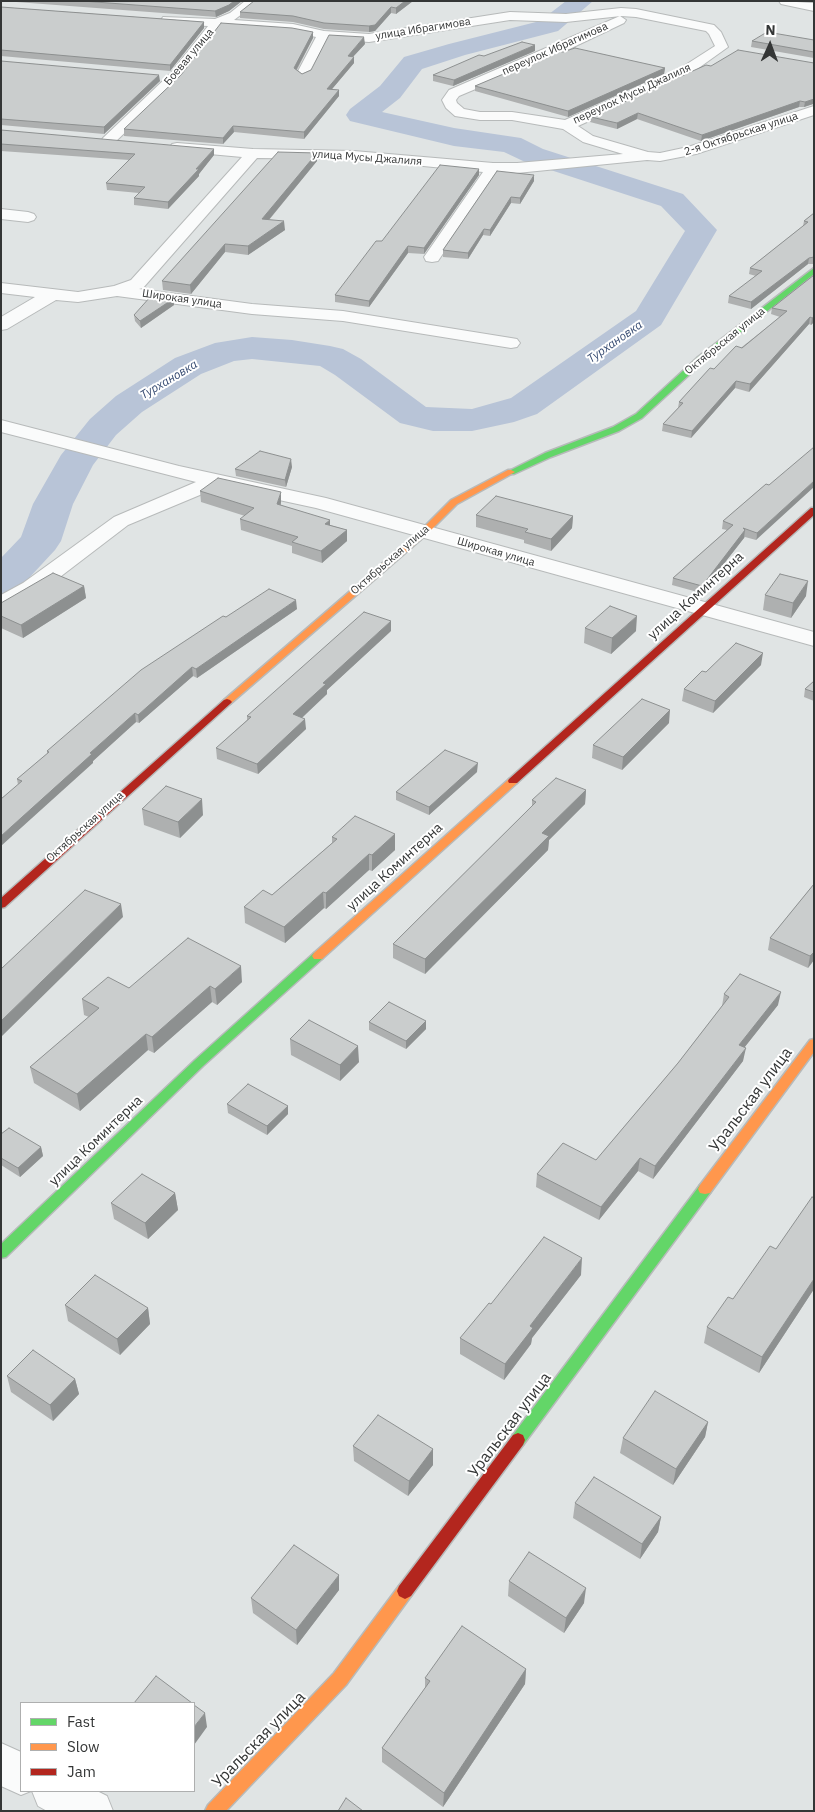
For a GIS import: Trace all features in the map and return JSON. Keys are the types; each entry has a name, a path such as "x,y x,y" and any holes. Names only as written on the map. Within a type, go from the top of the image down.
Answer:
{"street":[{"name":"Боевая улица","path":"127,143 103,141 176,77 217,23 234,16 253,1"},
{"path":"785,1 814,7"},
{"name":"переулок Ибрагимова","path":"567,125 512,116 480,116 460,112 451,105 449,100 454,93 556,50 655,4"},
{"name":"улица Ибрагимова","path":"158,19 293,28 324,35 369,38 496,18 527,16 566,18 614,12 636,13 710,28 726,48"},
{"path":"303,75 324,35"},
{"name":"переулок Мусы Джалиля","path":"567,125 681,74 726,48"},
{"path":"156,75 176,77"},
{"name":"2-я Октябрьская улица","path":"647,156 669,156 691,151 814,110"},
{"path":"567,125 588,138 647,156"},
{"name":"улица Мусы Джалиля","path":"166,146 253,153 354,155 493,168 518,168 647,156"},
{"path":"117,291 137,284 253,153"},
{"path":"432,257 493,168"},
{"path":"1,214 28,217"},
{"name":"Октябрьская улица","path":"1,904 264,667 424,532 454,502 497,478 548,455 616,429 639,416 700,360 814,270"},
{"name":"Широкая улица","path":"1,288 78,297 117,291 252,309 343,316 511,343"},
{"path":"1,325 53,294"},
{"name":"Широкая улица","path":"1,426 177,472 319,502 814,640"},
{"path":"1,604 30,588 121,521 218,480"},
{"name":"улица Коминтерна","path":"1,1253 199,1063 814,510"},
{"name":"Уральская улица","path":"214,1811 340,1679 814,1043"},
{"path":"1,1764 20,1774"},
{"path":"55,1792 92,1811"}],"building":[{"path":"82,1 234,1 215,11"},
{"path":"254,1 405,1 396,8 391,7 375,25 369,26 324,23 293,16 240,12"},
{"path":"1,7 204,22 170,65 1,50"},
{"path":"221,23 292,28 313,32 294,68 302,74 311,70 329,35 364,37 348,56 354,57 327,89 339,90 304,132 233,126 223,138 124,129 181,75"},
{"path":"767,32 814,40 814,52 752,41"},
{"path":"522,42 535,45 454,80 433,75 479,55 484,56"},
{"path":"575,48 665,68 568,111 475,86 558,51 563,52"},
{"path":"738,50 814,63 814,99 805,102 800,101 702,135 638,113 617,123 591,117 706,65 711,66"},
{"path":"1,61 159,75 104,127 1,119"},
{"path":"1,130 214,149 196,169 199,169 168,202 134,198 145,187 106,183 135,154 1,144"},
{"path":"278,152 317,153 262,219 284,221 248,246 225,244 190,285 162,281"},
{"path":"440,165 479,169 424,248 408,246 369,301 335,295 376,241 382,241"},
{"path":"497,171 534,175 520,198 511,197 490,230 484,229 468,253 443,250"},
{"path":"814,213 814,257 809,258 751,302 729,296 762,271 750,268 808,222 804,221"},
{"path":"814,275 814,317 810,317 750,384 736,381 692,431 663,424 683,403 679,402 710,368 714,369 736,346 742,348 787,311 772,308"},
{"path":"151,296 173,299 140,321 134,315"},
{"path":"814,447 814,481 757,533 743,528 745,530 702,586 673,578 733,525 723,521 766,484 769,485"},
{"path":"260,451 291,459 285,480 235,469"},
{"path":"218,478 281,492 277,504 330,520 325,524 347,530 321,551 292,542 298,537 240,519 254,508 200,491"},
{"path":"496,496 573,516 551,539 525,532 528,529 476,515"},
{"path":"53,573 84,586 21,625 1,616 1,603"},
{"path":"780,574 808,581 793,603 765,595"},
{"path":"269,589 296,600 196,669 192,667 138,715 135,713 1,836 1,799 22,781 17,779 49,752 47,751 141,670 223,616 226,617"},
{"path":"610,606 637,616 612,638 585,628"},
{"path":"364,612 391,621 323,683 326,684 293,714 305,719 257,764 216,748 251,717 247,716"},
{"path":"736,643 763,653 715,701 684,689 702,671 706,672"},
{"path":"814,681 814,692 805,689"},
{"path":"642,699 670,710 623,757 593,745"},
{"path":"445,750 478,763 429,807 396,792"},
{"path":"556,778 586,790 542,833 549,836 425,959 393,944 536,802 532,800"},
{"path":"166,786 202,799 178,822 142,809"},
{"path":"355,816 395,834 372,855 369,854 326,893 323,892 284,927 244,907 263,890 272,895 337,839 332,837"},
{"path":"814,884 814,952 810,956 770,938"},
{"path":"85,890 121,904 1,1021 1,969"},
{"path":"188,938 241,966 215,989 210,986 152,1037 146,1034 77,1094 30,1067 99,1008 82,999 108,977 129,988"},
{"path":"740,974 781,992 739,1045 746,1048 655,1166 640,1158 601,1207 537,1174 563,1143 596,1160 678,1063 729,997 724,994"},
{"path":"389,1002 426,1021 406,1041 369,1022"},
{"path":"309,1020 358,1046 340,1065 290,1039"},
{"path":"248,1084 288,1106 267,1126 227,1104"},
{"path":"9,1128 41,1147 18,1168 1,1158 1,1134"},
{"path":"142,1174 175,1193 145,1223 111,1203"},
{"path":"812,1197 814,1198 814,1279 762,1357 707,1327 728,1297 733,1299 770,1246 776,1249"},
{"path":"544,1237 582,1258 530,1326 533,1328 505,1364 460,1338 489,1303 491,1304"},
{"path":"95,1275 148,1308 117,1339 65,1305"},
{"path":"33,1350 75,1379 50,1405 7,1376"},
{"path":"655,1391 708,1422 676,1469 623,1438"},
{"path":"378,1415 433,1449 409,1481 353,1446"},
{"path":"594,1477 661,1517 642,1544 575,1503"},
{"path":"294,1545 339,1575 296,1630 251,1598"},
{"path":"529,1552 586,1588 566,1618 509,1581"},
{"path":"462,1626 526,1669 444,1793 382,1748 430,1681 425,1678"},
{"path":"156,1676 191,1702 135,1702"},
{"path":"195,1706 205,1713 195,1726"},
{"path":"346,1798 363,1811 338,1811"}],"waterway":[{"name":"Турхановка","path":"1,583 40,541 53,504 75,463 103,427 129,404 188,366 228,351 252,348 292,351 330,357 348,367 413,415 433,420 472,420 501,414 524,406 649,318 701,230 672,200 533,155 511,144 454,137 360,115 390,92 413,63 458,49 549,26 581,1"}],"traffic: fast":[{"path":"511,472 548,455 616,429 639,416 700,360 814,270"},
{"path":"1,1253 199,1063 318,956"},
{"path":"518,1440 705,1189"}],"traffic: slow":[{"path":"227,702 424,532 454,502 511,472"},
{"path":"318,956 513,781"},
{"path":"705,1189 814,1043"},
{"path":"214,1811 340,1679 405,1591"}],"traffic: jam":[{"path":"513,781 814,510"},
{"path":"1,904 227,702"},
{"path":"405,1591 518,1440"}]}
